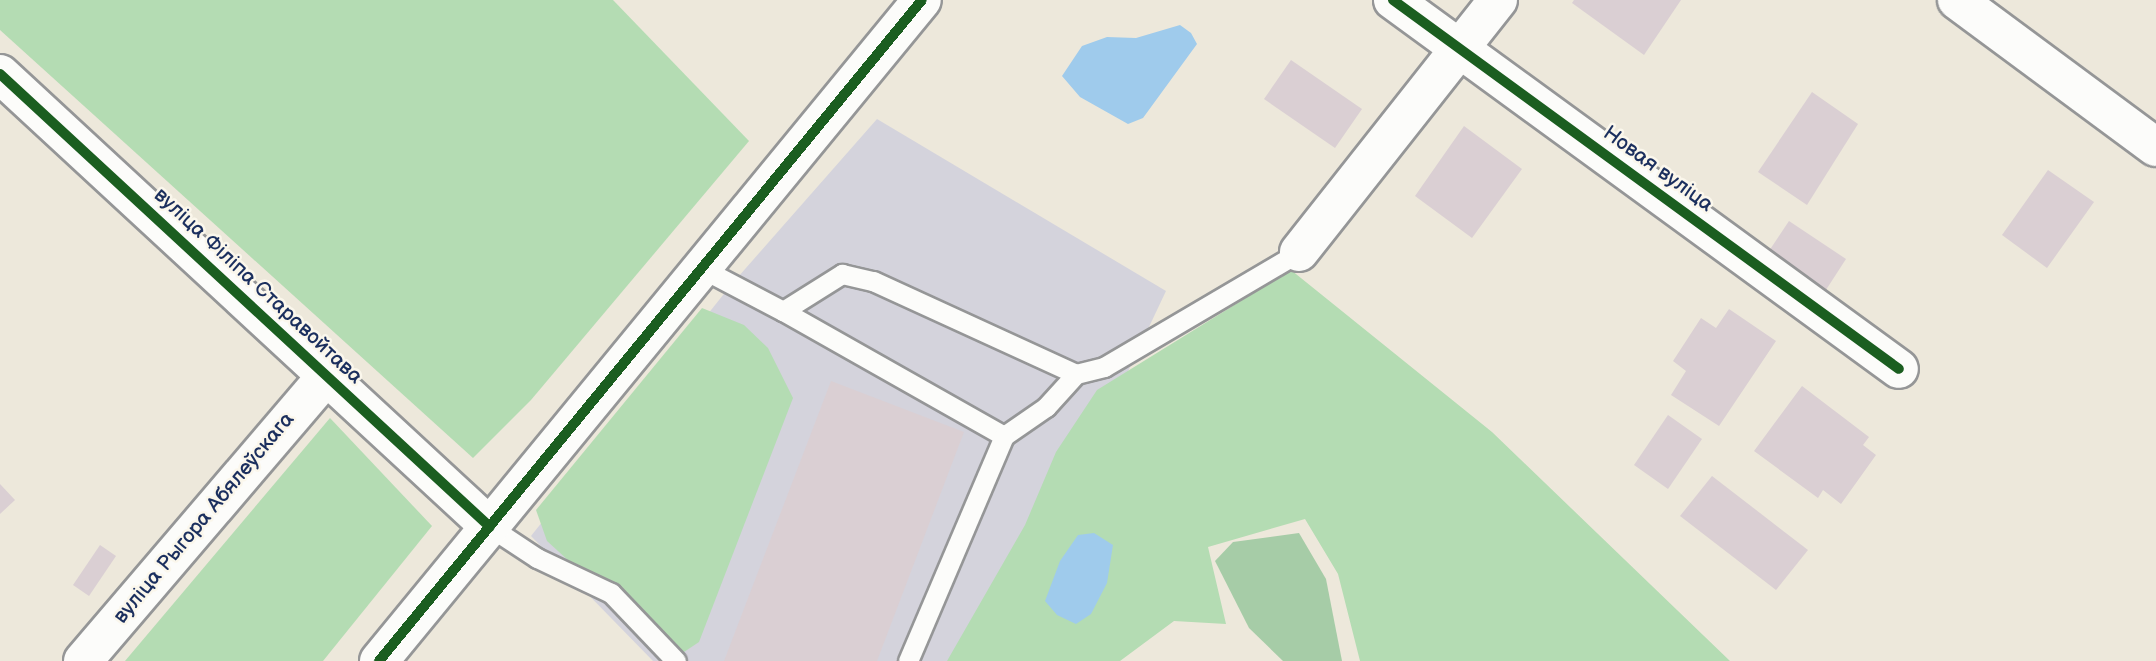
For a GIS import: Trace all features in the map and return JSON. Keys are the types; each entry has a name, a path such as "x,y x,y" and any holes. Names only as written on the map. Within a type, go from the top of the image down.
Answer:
{"street":[{"path":"379,661 922,0"},
{"name":"Новая вуліца","path":"1393,0 1899,369"},
{"path":"1299,252 1498,0"},
{"path":"1956,0 2156,147"},
{"name":"вуліца Філіпа Старавойтава","path":"0,74 490,527"},
{"name":"вуліца Рыгора Абялеўскага","path":"83,661 326,376"}],"lane":[{"path":"908,661 1004,436 1046,407 1076,374 1104,367 1299,252"},
{"path":"701,268 783,311 1004,436"},
{"path":"783,311 842,274 863,279 1076,374"},
{"path":"490,527 537,558 611,593 676,661"}],"shaded area":[{"path":"877,119 1166,291 991,661 653,661 531,536 731,285"}],"green space":[{"path":"0,0 613,0 749,141 531,400 473,458 0,30"},
{"path":"1291,270 1492,432 1730,661 1360,661 1338,574 1305,519 1208,547 1226,624 1174,621 1120,661 947,661 1025,525 1056,452 1097,390"},
{"path":"702,308 744,325 768,348 793,398 699,642 675,658 547,541 536,510"},
{"path":"330,418 432,526 323,661 125,661"},
{"path":"1299,533 1326,579 1342,661 1283,661 1249,628 1215,561 1233,542"}],"water":[{"path":"1180,25 1191,33 1197,44 1143,118 1128,124 1080,97 1062,76 1082,46 1107,37 1136,38"},
{"path":"1094,533 1113,545 1107,583 1091,614 1076,624 1057,615 1045,601 1060,561 1078,535"}],"building":[{"path":"1574,0 1681,0 1644,55 1572,3"},
{"path":"1291,60 1362,109 1335,148 1264,99"},
{"path":"1812,92 1858,124 1807,205 1758,172"},
{"path":"1464,126 1522,169 1472,238 1415,196"},
{"path":"2048,170 2094,202 2047,268 2002,235"},
{"path":"1789,221 1846,259 1822,296 1765,257"},
{"path":"1729,309 1776,341 1719,426 1671,395 1686,371 1673,361 1701,318 1716,328"},
{"path":"831,381 964,432 877,661 724,661"},
{"path":"1802,386 1869,437 1863,445 1876,455 1841,504 1823,490 1818,498 1754,451"},
{"path":"1668,415 1702,439 1668,489 1634,465"},
{"path":"1712,476 1808,550 1776,590 1680,516"},
{"path":"0,484 15,500 0,514"},
{"path":"100,545 116,556 89,596 73,585"}],"cycle path":[{"path":"379,661 922,0"},
{"path":"1393,0 1899,369"},
{"path":"0,74 490,527"}]}
